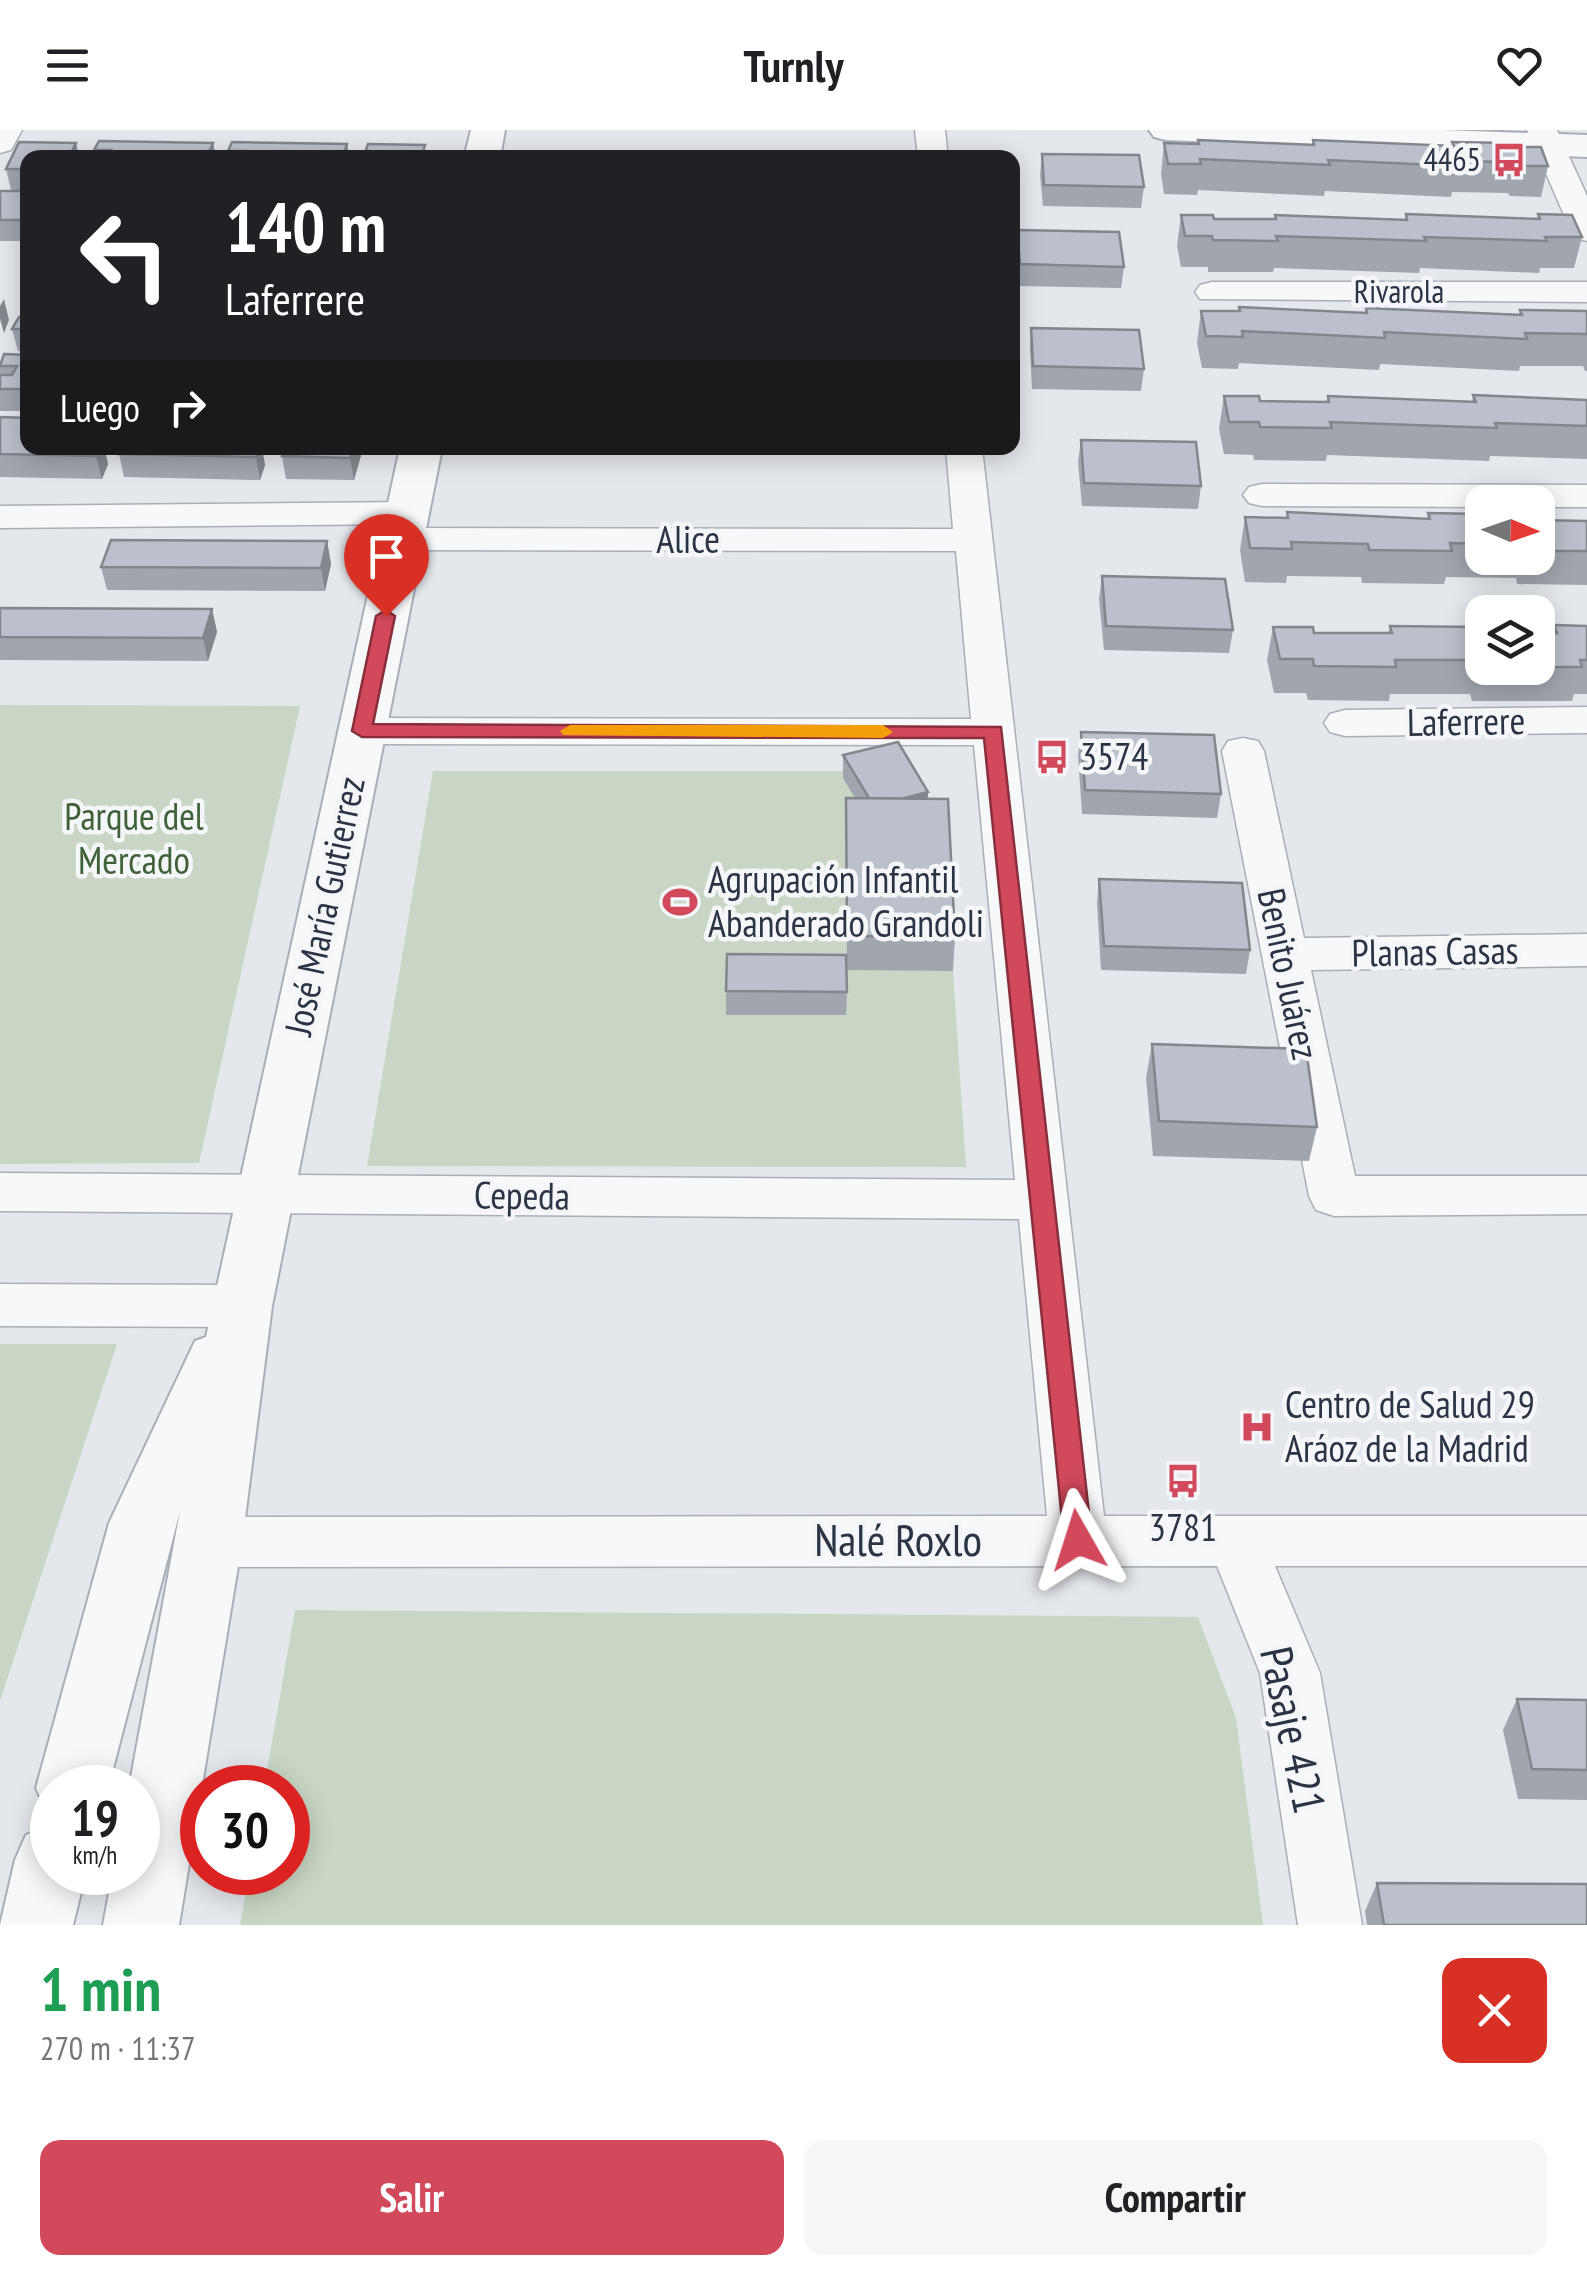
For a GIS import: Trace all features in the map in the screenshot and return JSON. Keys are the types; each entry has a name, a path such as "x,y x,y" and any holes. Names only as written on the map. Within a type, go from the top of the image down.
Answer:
{"street":[{"path":"0,144 7,130"},
{"path":"1166,130 1544,137 1587,146"},
{"path":"1544,137 1587,231"},
{"name":"Rivarola","path":"1212,292 1587,292"},
{"name":"José María Gutierrez","path":"141,1925 208,1542 240,1306 420,455"},
{"path":"965,455 1078,1540"},
{"path":"1262,494 1587,496"},
{"name":"Alice","path":"0,517 974,540"},
{"name":"Laferrere","path":"1344,723 1587,720"},
{"path":"362,731 994,732"},
{"name":"Benito Juárez","path":"1242,751 1334,1196 1587,1194"},
{"name":"Planas Casas","path":"1284,954 1587,950"},
{"name":"Cepeda","path":"0,1192 1043,1200"},
{"path":"0,1305 240,1306"},
{"name":"José María Gutierrez","path":"78,1765 142,1523 240,1306"},
{"name":"Pasaje 421","path":"1236,1540 1290,1672 1330,1925"},
{"name":"Nalé Roxlo","path":"208,1542 1587,1542"},
{"path":"35,1925 43,1895"}],"green space":[{"name":"Parque del Mercado","path":"0,705 300,706 199,1163 0,1164"},
{"name":"Agrupación Infantil Abanderado Grandoli","path":"433,771 875,771 953,971 966,1167 367,1166"},
{"path":"0,1344 117,1344 0,1701"},
{"path":"295,1610 1198,1617 1236,1718 1263,1925 240,1925 245,1895 310,1895 310,1765 268,1765"}],"building":[{"path":"1198,140 1314,145 1313,140 1454,146 1452,142 1514,143 1516,147 1541,147 1548,166 1517,166 1515,162 1456,161 1457,166 1328,160 1330,165 1200,159 1201,164 1168,164 1164,143 1199,144"},
{"path":"99,141 213,143 210,150 94,150"},
{"path":"19,142 76,143 72,150 20,150 20,169 6,169"},
{"path":"232,142 347,144 345,150 228,150"},
{"path":"368,144 425,145 423,150 366,150"},
{"path":"1042,154 1139,155 1144,187 1044,185"},
{"path":"0,191 20,191 20,220 0,220"},
{"path":"1406,214 1540,219 1538,214 1572,215 1582,237 1545,237 1547,241 1276,236 1278,241 1213,240 1212,236 1185,236 1181,215 1213,215 1214,219 1276,219 1275,215 1407,220"},
{"path":"1020,230 1119,232 1124,267 1020,264"},
{"path":"1239,307 1522,315 1520,310 1587,311 1587,334 1525,333 1527,339 1384,332 1385,338 1242,331 1243,337 1206,336 1201,311 1240,311"},
{"path":"1031,328 1139,330 1144,369 1033,366"},
{"path":"4,354 20,355 20,389 0,389 0,375 12,375 17,366 0,366"},
{"path":"1473,395 1587,400 1587,426 1495,423 1497,428 1330,422 1332,428 1260,427 1259,422 1229,422 1224,396 1259,396 1260,401 1329,402 1328,396 1476,402"},
{"path":"0,417 20,418 20,454 0,454"},
{"path":"1081,440 1196,442 1201,486 1084,483"},
{"path":"165,455 257,455 256,457"},
{"path":"282,455 351,455 350,458"},
{"path":"1287,512 1430,519 1428,513 1465,514 1465,543 1450,543 1452,551 1369,550 1368,544 1291,542 1292,549 1250,548 1245,517 1288,518"},
{"path":"1555,520 1587,521 1587,551 1555,551"},
{"path":"111,540 327,541 321,568 101,567"},
{"path":"1102,576 1225,579 1233,630 1106,626"},
{"path":"0,608 212,609 203,638 0,637"},
{"path":"1555,625 1587,626 1587,660 1580,660 1582,667 1555,667"},
{"path":"1390,626 1465,627 1465,660 1395,660 1396,667 1314,666 1313,659 1280,659 1273,627 1313,627 1314,633 1392,633"},
{"path":"1081,732 1214,735 1221,794 1085,790"},
{"path":"898,742 928,792 901,799 869,798 843,755"},
{"path":"846,798 948,799 955,937 847,936"},
{"path":"1099,879 1242,883 1250,950 1104,946"},
{"path":"727,954 846,955 847,992 726,991"},
{"path":"1152,1044 1306,1049 1317,1127 1159,1121"},
{"path":"1517,1699 1587,1700 1587,1770 1532,1769"},
{"path":"1377,1883 1587,1884 1587,1925 1384,1925"}],"slow traffic":[{"path":"570,731 883,732"}],"place":[{"name":"4465","path":"1509,160"},
{"name":"3574","path":"1052,757"},
{"name":"Agrupación Infantil Abanderado Grandoli","path":"680,902"},
{"name":"Centro de Salud 29 Aráoz de la Madrid","path":"1257,1427"},
{"name":"3781","path":"1183,1481"}],"route":[{"path":"386,616 362,731 994,732 1078,1540"}]}
